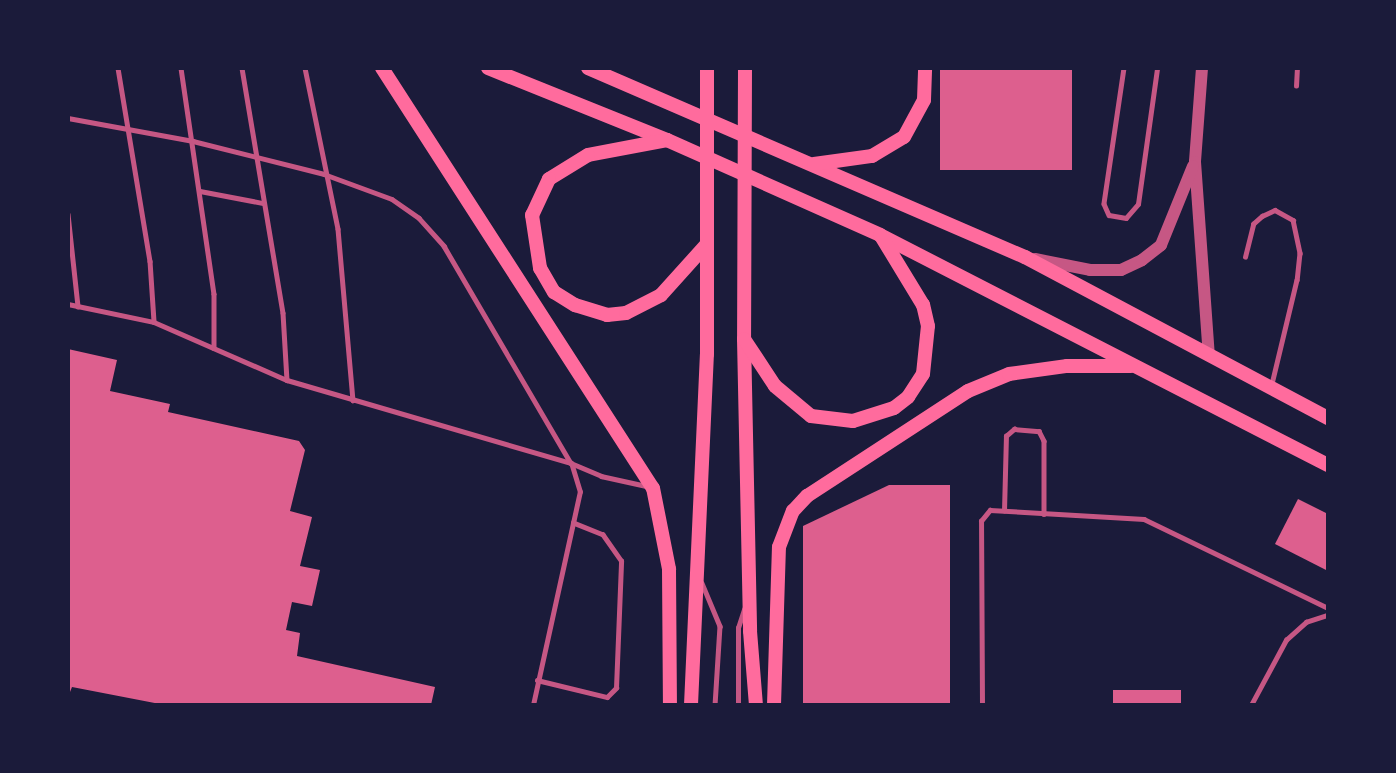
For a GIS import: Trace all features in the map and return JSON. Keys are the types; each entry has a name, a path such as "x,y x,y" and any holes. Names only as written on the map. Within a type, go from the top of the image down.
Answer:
{"main road":[{"path":"382,68 653,488 669,569 670,705"},
{"path":"488,68 667,140 880,234 1328,465"},
{"path":"589,68 1025,257 1328,418"},
{"path":"691,705 700,579 707,68"},
{"path":"812,164 872,156 904,137 924,100 925,68"},
{"path":"747,70 744,339 749,592 755,705"},
{"path":"667,140 588,155 549,179 532,215 540,268 554,292 575,305 607,314 626,313 661,295 706,246"},
{"path":"744,339 775,386 811,416 853,421 894,408 908,397 923,374 928,326 923,305 880,234"},
{"path":"774,705 779,547 793,511 807,496 957,398 1009,374 1092,364 1138,366"}],"street":[{"path":"1202,68 1195,162 1209,355"},
{"path":"1025,257 1090,270 1121,270 1142,260 1161,246 1195,162"}],"lane":[{"path":"118,68 150,261 154,322"},
{"path":"181,68 214,294 214,348"},
{"path":"242,68 254,157 283,313 287,380"},
{"path":"305,68 324,174 338,229 353,400"},
{"path":"1124,68 1104,204 1109,215 1126,218 1138,204 1157,68"},
{"path":"1296,86 1297,68"},
{"path":"68,118 192,141 324,174 392,199 419,218 444,246 571,463 580,492 533,705"},
{"path":"200,191 263,203"},
{"path":"1245,257 1253,224 1262,216 1275,210 1293,220 1300,253 1297,281 1271,388"},
{"path":"68,214 78,306"},
{"path":"68,304 154,322 287,380 571,463 601,477 653,488"},
{"path":"1004,511 1006,436 1014,429 1042,434 1044,513"},
{"path":"982,705 981,521 985,512 1144,519 1328,608"},
{"path":"537,680 607,697 616,688 621,561 603,535 573,523"},
{"path":"700,579 720,626 715,705"},
{"path":"738,705 738,628 749,592"},
{"path":"1251,705 1286,640 1306,622 1328,615"}],"building":[{"path":"940,68 1072,68 1072,170 940,170"},
{"path":"68,349 117,360 110,391 170,404 168,412 299,441 305,450 290,511 312,517 300,566 320,570 312,606 292,602 286,630 300,633 297,656 435,687 431,705 165,705 72,687 68,697"},
{"path":"889,485 950,485 950,705 803,705 803,526"},
{"path":"1298,499 1328,514 1328,571 1275,544"},
{"path":"1113,690 1181,690 1181,705 1113,705"}]}
